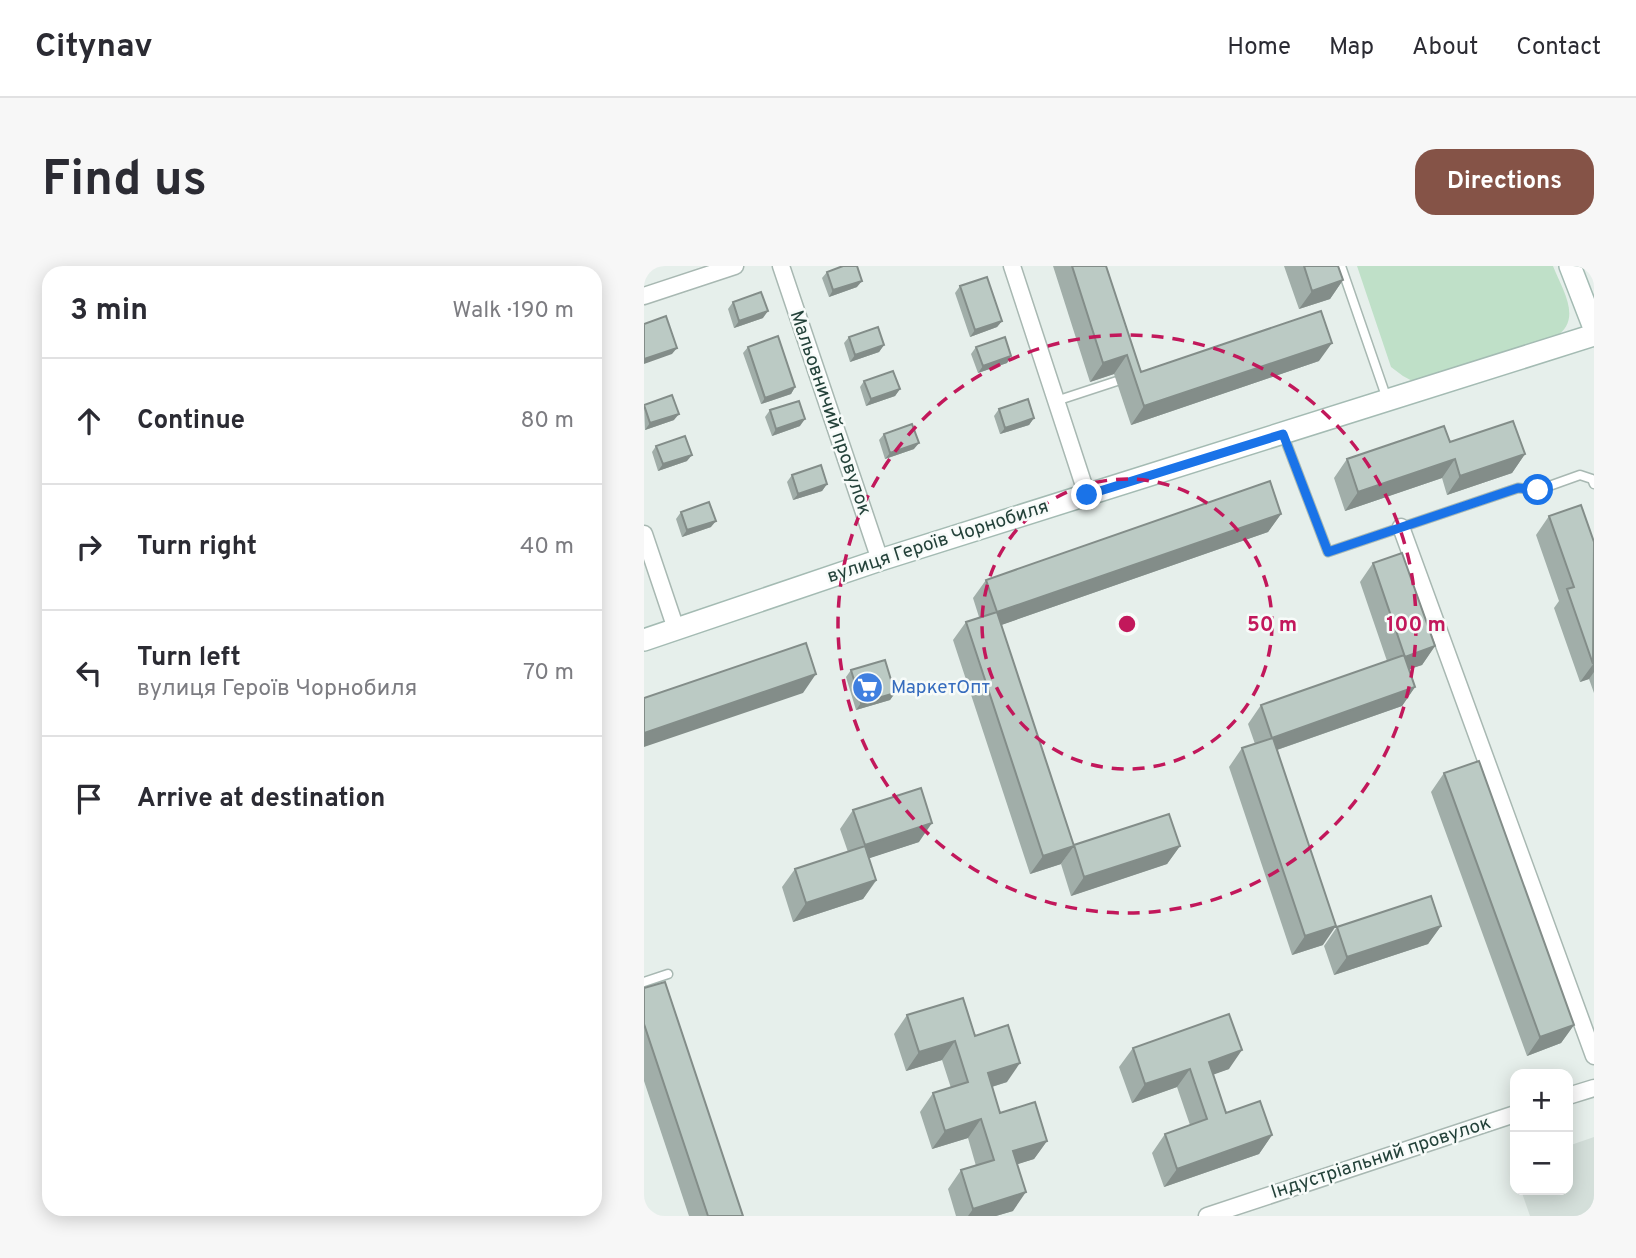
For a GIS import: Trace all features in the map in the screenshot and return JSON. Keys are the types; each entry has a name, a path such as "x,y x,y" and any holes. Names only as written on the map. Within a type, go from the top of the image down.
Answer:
{"street":[{"path":"644,296 735,266"},
{"name":"Мальовничий провулок","path":"780,266 880,560"},
{"path":"1012,266 1087,495"},
{"path":"1570,266 1594,328"},
{"name":"вулиця Героїв Чорнобиля","path":"644,640 880,560 1594,335"},
{"path":"1401,527 1594,1056"},
{"path":"644,534 676,629"},
{"path":"1573,1094 1594,1088"},
{"name":"Індустріальний провулок","path":"1207,1216 1510,1116"}],"lane":[{"path":"1341,266 1387,401"},
{"path":"1056,401 1117,381"},
{"path":"1283,434 1328,552 1518,488 1538,490 1580,475 1592,479 1594,484"},
{"path":"644,982 668,974"}],"shaded area":[{"path":"1594,1137 1594,1216 1530,1216 1523,1195 1573,1195 1573,1144"}],"green space":[{"path":"1357,266 1553,266 1568,304 1568,322 1555,337 1416,383 1391,367"}],"building":[{"path":"843,266 857,266 862,281 833,290 827,272"},
{"path":"1072,266 1106,266 1141,372 1321,311 1332,343 1144,406 1127,355 1103,363"},
{"path":"1304,266 1338,266 1343,280 1312,291"},
{"path":"987,277 1002,321 975,330 960,286"},
{"path":"761,292 768,311 739,321 733,302"},
{"path":"666,316 677,348 644,359 644,324"},
{"path":"878,327 884,345 855,355 849,337"},
{"path":"778,336 795,387 765,398 748,347"},
{"path":"1005,337 1011,356 983,366 976,347"},
{"path":"893,371 900,389 871,399 864,381"},
{"path":"672,395 679,414 650,423 644,405"},
{"path":"1028,399 1034,418 1005,428 999,409"},
{"path":"799,401 805,419 776,429 770,410"},
{"path":"1513,421 1525,454 1460,476 1455,459 1358,492 1347,459 1444,426 1450,442"},
{"path":"912,424 919,443 890,453 884,434"},
{"path":"685,436 692,455 663,464 656,446"},
{"path":"821,465 827,484 798,494 792,475"},
{"path":"1270,481 1281,514 997,612 986,580"},
{"path":"709,502 716,521 687,530 681,512"},
{"path":"1581,505 1594,542 1593,664 1567,589 1574,587 1549,516"},
{"path":"1402,553 1435,646 1405,657 1373,563"},
{"path":"997,612 1074,846 1043,856 966,622"},
{"path":"806,643 816,674 644,733 644,698"},
{"path":"1404,655 1415,687 1272,738 1261,705"},
{"name":"МаркетОпт","path":"885,660 895,693 861,703 851,670"},
{"path":"1273,738 1336,926 1305,936 1242,748"},
{"path":"1479,761 1574,1025 1540,1037 1444,773"},
{"path":"921,788 932,823 865,845 853,810"},
{"path":"1169,814 1180,846 1084,877 1074,845"},
{"path":"865,846 876,880 806,903 795,869"},
{"path":"1431,896 1441,926 1347,957 1337,927"},
{"path":"665,982 743,1216 708,1216 644,1024 644,988"},
{"path":"963,998 975,1036 1008,1025 1020,1063 988,1073 1000,1113 1035,1102 1047,1141 1013,1151 1026,1192 973,1209 961,1170 994,1160 981,1119 945,1131 933,1093 968,1082 955,1041 919,1052 907,1015"},
{"path":"1229,1014 1242,1050 1209,1062 1226,1113 1260,1101 1272,1135 1177,1169 1165,1134 1207,1119 1190,1069 1145,1084 1133,1048"}],"place":[{"name":"МаркетОпт","path":"868,688"}],"route":[{"path":"1087,495 1283,434 1328,552 1518,488 1538,490"}]}
